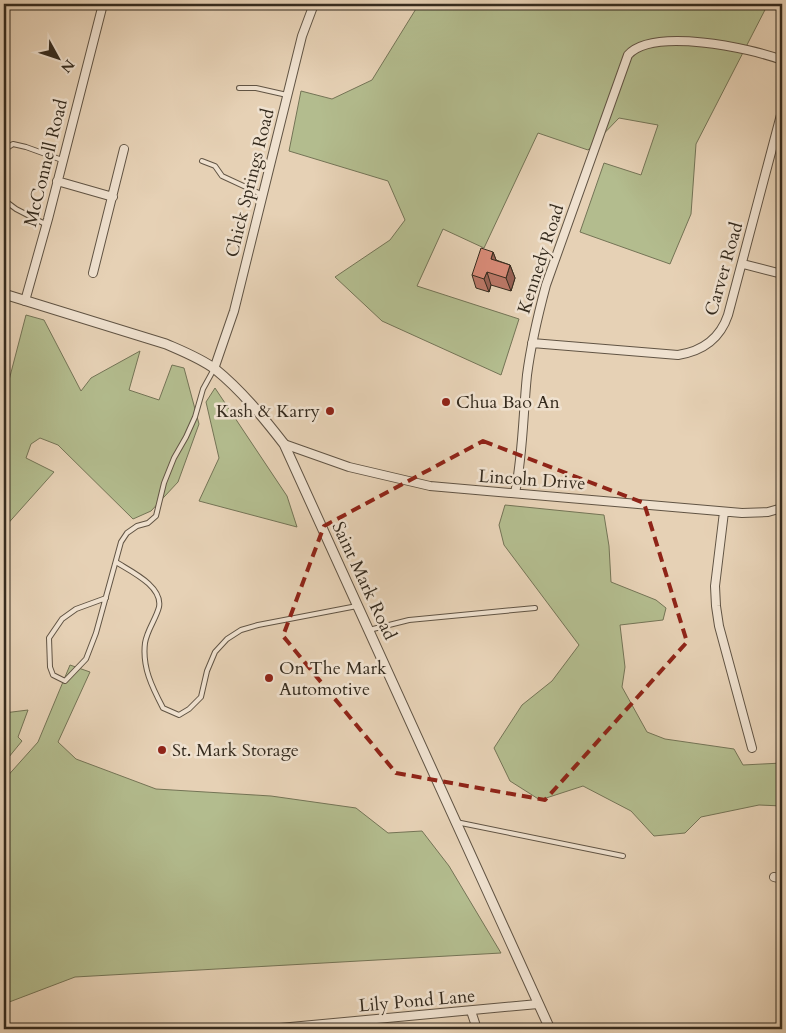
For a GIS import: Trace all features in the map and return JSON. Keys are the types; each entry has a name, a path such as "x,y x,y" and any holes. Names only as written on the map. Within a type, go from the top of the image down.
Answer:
{"street":[{"name":"McConnell Road","path":"25,301 47,225 103,4"},
{"name":"Chick Springs Road","path":"214,369 234,310 302,36 314,4"},
{"name":"Kennedy Road","path":"515,494 527,375 532,344 546,285 628,55 638,47 664,41 690,41 757,53 782,60"},
{"name":"Carver Road","path":"532,344 672,355 690,353 712,342 726,322 743,264 782,111"},
{"path":"93,273 124,149"},
{"path":"57,180 113,197"},
{"path":"743,264 782,274"},
{"name":"Saint Mark Road","path":"4,294 166,344 188,354 214,369 251,404 284,444 550,1029"},
{"name":"Lincoln Drive","path":"284,444 349,467 412,482 452,489 724,512 754,513 782,508"},
{"path":"724,512 715,586 717,615 752,748"},
{"path":"774,877 782,880"},
{"name":"Lily Pond Lane","path":"269,1029 359,1025 538,1004"},
{"path":"471,1011 476,1029"}],"lane":[{"path":"239,88 256,88 287,95"},
{"path":"4,150 13,144 63,161"},
{"path":"202,162 215,166 222,176 262,195"},
{"path":"4,200 16,209 47,225"},
{"path":"106,598 76,609 62,619 49,638 50,668 53,675 66,681 86,659 96,633 106,598 116,562 121,542 127,533 137,526 148,523 156,516 164,483 195,416 203,389 214,369"},
{"path":"116,562 146,581 156,594 159,606 145,641 144,665 163,708 179,715 189,709 201,697 206,671 216,652 227,639 241,630 357,606"},
{"path":"369,631 409,620 535,608"},
{"path":"454,821 623,856"}],"highlighted area":[{"path":"483,441 644,503 687,642 545,800 396,773 283,636 324,526"}],"green space":[{"path":"419,4 768,4 696,144 691,214 670,264 580,232 604,163 641,175 658,125 619,118 588,150 538,133 484,248 443,229 417,286 519,319 501,375 382,321 335,277 390,240 405,220 388,181 289,151 301,91 332,99 372,80"},
{"path":"26,315 44,320 81,391 91,378 140,351 129,390 159,400 172,365 184,368 199,424 178,482 151,511 133,519 58,445 40,438 31,444 26,458 54,472 4,528 4,383 8,384"},
{"path":"215,388 287,496 297,527 199,501 219,458 206,402"},
{"path":"505,505 604,515 609,546 611,582 656,600 666,608 663,620 620,625 625,667 622,687 647,732 665,739 734,749 743,765 782,763 782,806 759,805 701,817 685,833 654,836 631,811 583,786 540,800 510,781 494,748 522,705 552,681 579,645 504,545 499,525"},
{"path":"70,665 90,672 58,742 76,759 156,789 271,796 356,808 388,833 422,831 449,866 501,953 75,977 4,1004 4,780 38,742"},
{"path":"28,710 18,737 22,741 4,763 4,713"}],"building":[{"path":"481,248 493,252 491,259 510,265 506,278 487,272 484,279 472,275"}],"place":[{"name":"Chua Bao An","path":"446,402"},
{"name":"Kash & Karry","path":"330,411"},
{"name":"On The Mark Automotive","path":"269,678"},
{"name":"St. Mark Storage","path":"162,750"}]}
